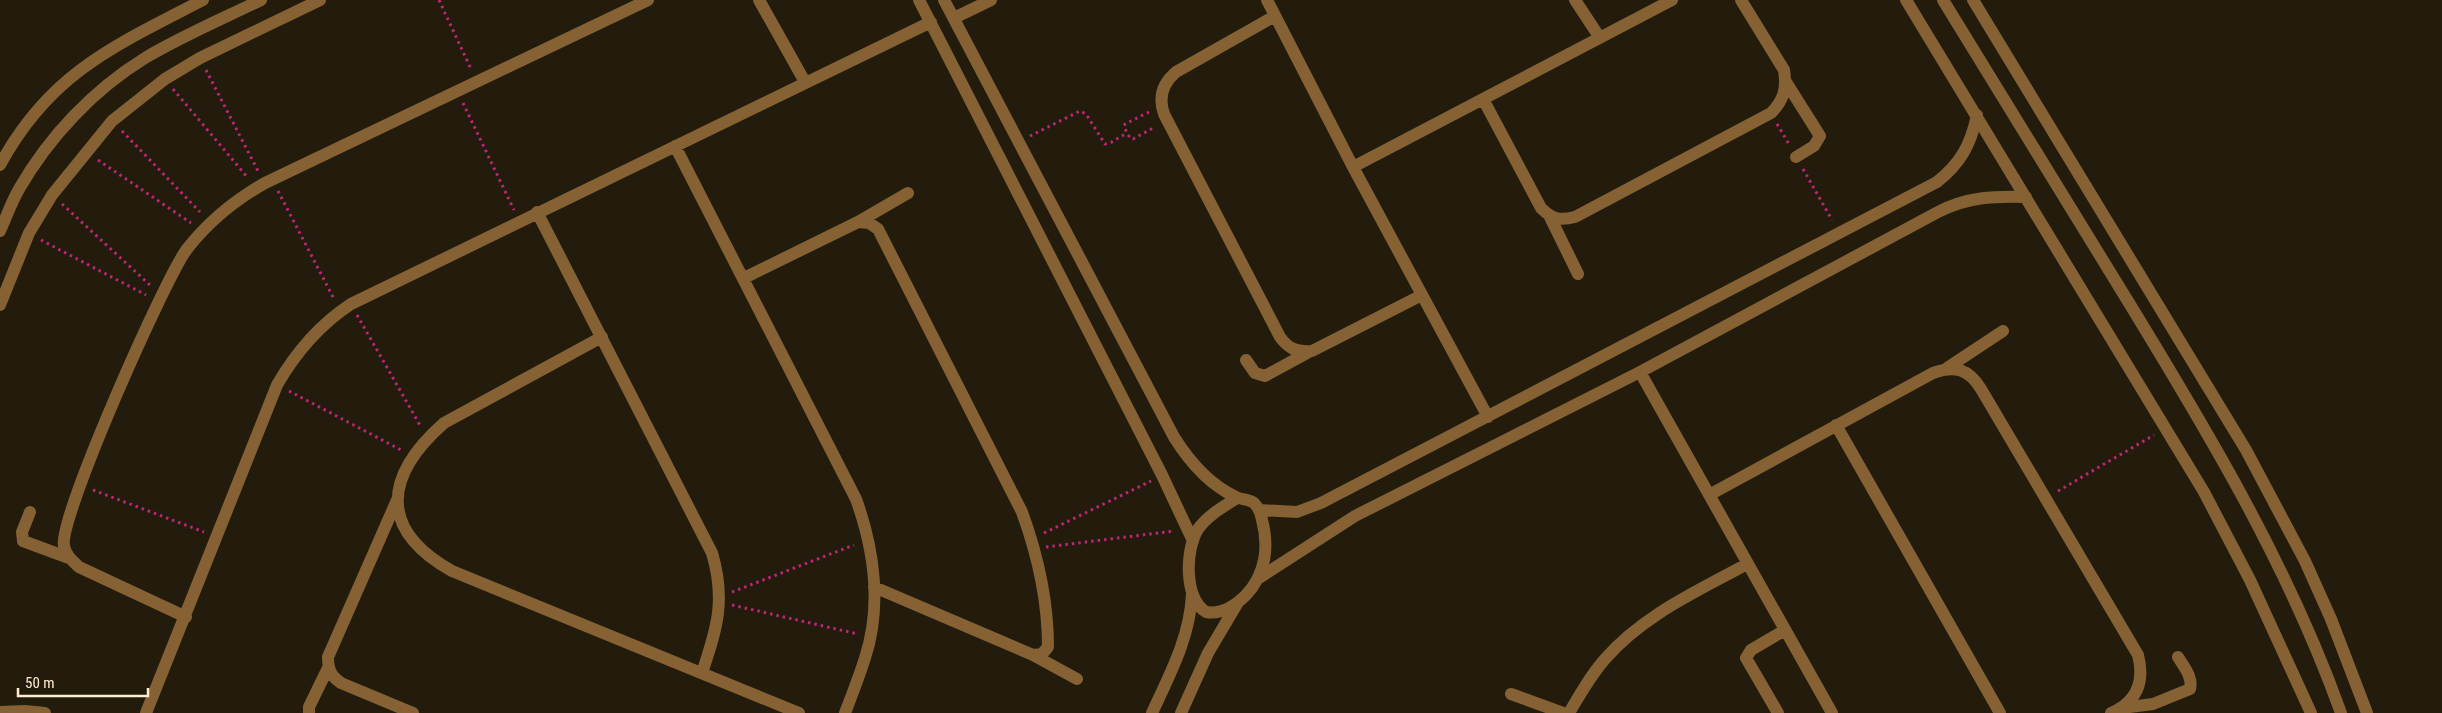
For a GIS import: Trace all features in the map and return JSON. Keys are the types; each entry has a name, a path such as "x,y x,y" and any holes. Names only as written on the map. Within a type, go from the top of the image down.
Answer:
{"street":[{"path":"0,165 17,134 42,103 75,73 112,47 203,0"},
{"path":"0,231 18,190 43,152 73,117 106,86 144,59 261,0"},
{"path":"0,304 29,234 52,195 112,121 165,79 200,58 320,0"},
{"path":"69,558 64,546 64,532 80,485 160,298 177,265 206,227 264,183 648,0"},
{"path":"759,0 805,82"},
{"path":"919,0 1162,475 1190,535 1192,591 1189,626 1184,642 1152,713"},
{"path":"944,0 1174,437 1199,469 1238,498 1246,499 1260,510 1284,513 1310,509 1937,182 1952,170 1964,154 1972,137 1977,115"},
{"path":"954,18 991,0"},
{"path":"1267,0 1353,167 1488,417"},
{"path":"1575,0 1600,38"},
{"path":"1353,167 1672,0"},
{"path":"1550,217 1562,220 1575,217 1771,113 1782,99 1786,82 1784,70 1741,0"},
{"path":"1906,0 1977,115 2228,535 2285,652 2311,713"},
{"path":"1943,0 2226,465 2285,578 2311,636 2341,713"},
{"path":"1972,0 2246,450 2305,561 2331,619 2367,713"},
{"path":"1275,16 1176,72 1164,87 1161,107 1280,336 1287,346 1299,352 1312,351"},
{"path":"146,713 186,617 277,385 304,344 346,308 537,212 931,22"},
{"path":"1786,82 1820,136 1814,146 1796,157"},
{"path":"1484,99 1541,208 1550,217 1578,274"},
{"path":"675,146 856,499 868,539 874,587 870,636 866,657 845,713"},
{"path":"744,278 858,222 908,193"},
{"path":"1181,713 1208,653 1237,603 1259,578 1355,516 1640,372 1955,203 1993,196 2026,197"},
{"path":"537,212 712,553 718,574 720,599 716,632 702,673"},
{"path":"858,222 869,223 878,229 1022,512 1043,583 1048,647 1042,654 1033,655"},
{"path":"1246,360 1255,373 1265,376 1422,295"},
{"path":"1708,495 1836,425 1947,368 2003,332"},
{"path":"413,713 341,683 332,677 328,668 328,657 398,498 402,477 412,456 427,438 444,423 602,337"},
{"path":"1947,368 1961,369 1973,377 2138,655 2142,670 2140,685 2133,698 2117,711"},
{"path":"1640,372 1832,713"},
{"path":"1836,425 2000,713"},
{"path":"398,498 399,519 406,534 434,561 452,571 799,713"},
{"path":"1190,535 1205,521 1238,498"},
{"path":"1259,578 1265,560 1266,542 1260,510"},
{"path":"30,512 22,532 23,541 69,558 80,567 186,617"},
{"path":"1569,713 1585,686 1605,659 1629,635 1656,615 1747,564"},
{"path":"874,587 1033,655 1077,679"},
{"path":"1192,591 1196,602 1206,612 1221,612 1237,603"},
{"path":"1778,713 1746,658 1751,650 1785,630"},
{"path":"2117,711 2153,704 2190,689 2192,682 2178,658"},
{"path":"310,713 309,707 328,668"},
{"path":"1511,694 1563,713"},
{"path":"0,712 25,711 45,713"}],"path":[{"path":"439,0 477,82"},
{"path":"200,58 264,183 346,308 427,438"},
{"path":"165,79 264,183"},
{"path":"458,91 519,221"},
{"path":"1161,107 1124,125 1127,133 1130,138 1134,138 1167,120"},
{"path":"1019,142 1080,111 1086,114 1105,144 1127,133"},
{"path":"1771,113 1840,234"},
{"path":"112,121 206,227"},
{"path":"86,151 206,227"},
{"path":"52,195 160,298"},
{"path":"29,234 160,298"},
{"path":"277,385 412,456"},
{"path":"2046,499 2165,428"},
{"path":"1033,544 1162,475"},
{"path":"80,485 217,537"},
{"path":"1033,544 1190,535"},
{"path":"720,599 868,539"},
{"path":"720,599 870,636"}]}
